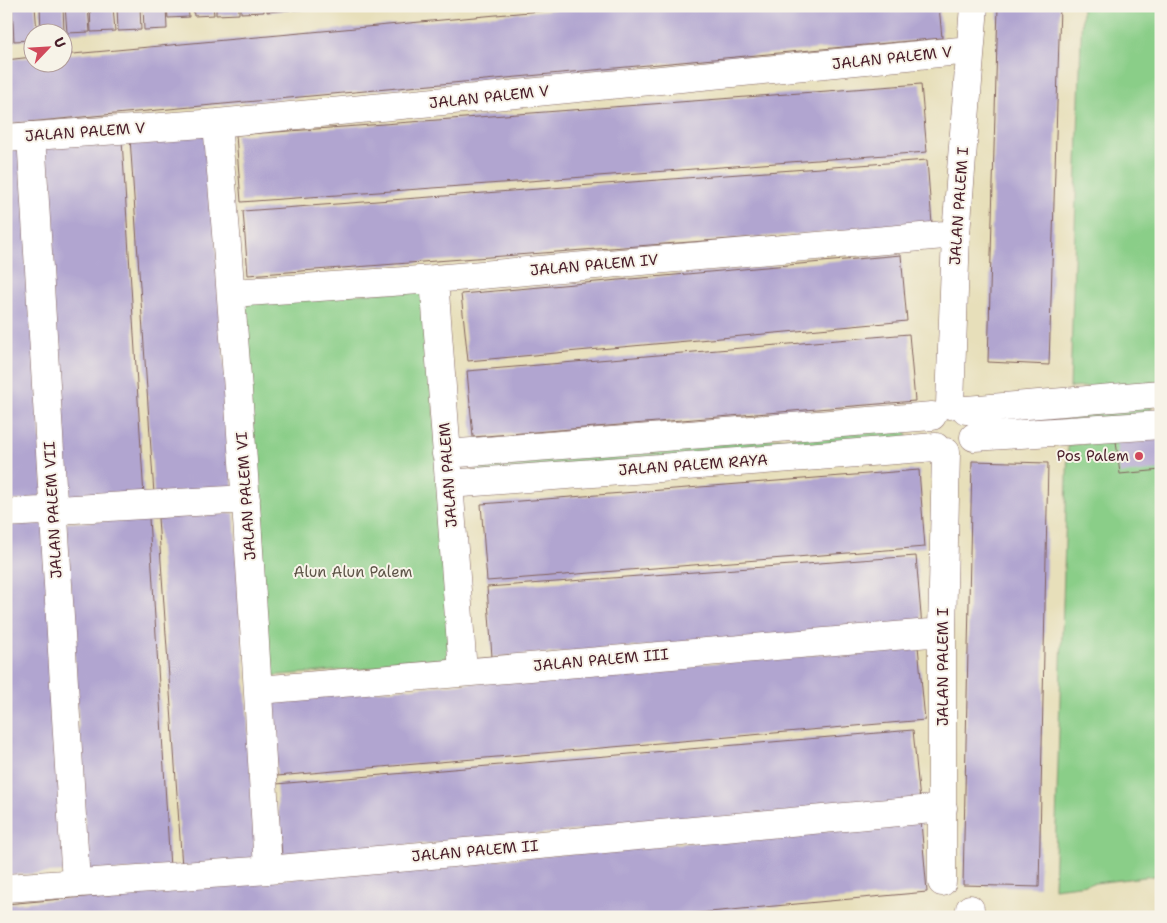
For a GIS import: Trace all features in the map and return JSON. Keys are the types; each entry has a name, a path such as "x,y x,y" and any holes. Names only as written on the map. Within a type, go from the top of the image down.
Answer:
{"street":[{"name":"JALAN PALEM I","path":"949,411 956,234 974,6"},
{"name":"JALAN PALEM V","path":"19,137 217,123 970,50"},
{"name":"JALAN PALEM VI","path":"217,123 232,293 259,690 268,870"},
{"name":"JALAN PALEM VII","path":"19,137 53,511 76,883"},
{"name":"JALAN PALEM IV","path":"232,293 434,279 956,234"},
{"name":"JALAN PALEM","path":"434,279 463,672"},
{"name":"JALAN PALEM RAYA","path":"446,454 1161,394"},
{"path":"949,411 972,417 975,426 974,438 967,447 957,452 941,450 930,438 928,427 949,411"},
{"path":"974,438 1161,425"},
{"name":"JALAN PALEM I","path":"941,450 942,882"},
{"name":"JALAN PALEM RAYA","path":"449,484 941,450"},
{"path":"6,513 246,499"},
{"name":"JALAN PALEM III","path":"259,690 942,632"},
{"name":"JALAN PALEM II","path":"6,888 268,870 943,808"}],"green space":[{"path":"1082,6 1161,6 1161,382 1070,388"},
{"name":"Alun Alun Palem","path":"424,289 453,662 268,676 240,303"},
{"path":"1151,405 1152,416 989,429 988,418"},
{"path":"906,428 908,440 477,474 476,463"},
{"path":"1161,435 1161,875 1054,888 1068,445"}],"building":[{"path":"6,6 10,6 12,42 6,42"},
{"path":"12,6 35,6 36,22 22,22 22,41 14,41"},
{"path":"40,6 63,6 64,22 41,22"},
{"path":"65,6 88,6 90,32 72,33 72,22 66,22"},
{"path":"90,6 113,6 115,31 91,32"},
{"path":"117,6 140,6 141,30 118,31"},
{"path":"143,6 166,6 167,29 144,30"},
{"path":"167,6 188,6 189,17 168,18"},
{"path":"193,6 213,6 214,15 194,16"},
{"path":"216,6 239,6 239,14 216,15"},
{"path":"241,6 264,6 264,12 241,13"},
{"path":"267,6 290,6 290,10 267,12"},
{"path":"292,6 316,6 316,9 293,10"},
{"path":"319,6 342,6 342,8 319,9"},
{"path":"368,6 392,6 392,9 369,10"},
{"path":"594,6 939,6 942,38 6,124 6,60 22,58 22,72 72,72 72,54"},
{"path":"998,6 1060,6 1049,365 988,362"},
{"path":"921,84 927,152 241,202 236,135"},
{"path":"208,133 233,489 154,494 130,138"},
{"path":"122,140 144,497 63,502 40,145"},
{"path":"23,145 44,499 6,501 6,146"},
{"path":"927,160 932,224 248,275 243,211"},
{"path":"901,255 907,321 468,361 461,294"},
{"path":"909,334 915,401 473,437 467,371"},
{"name":"Pos Palem","path":"1161,437 1161,470 1120,474 1116,441"},
{"path":"972,461 1048,463 1039,887 963,885"},
{"path":"919,470 925,547 487,581 481,504"},
{"path":"234,513 257,862 182,867 158,518"},
{"path":"149,518 170,868 88,873 66,523"},
{"path":"46,523 66,872 6,875 6,525"},
{"path":"916,556 922,627 492,657 487,587"},
{"path":"918,646 925,720 277,776 270,700"},
{"path":"913,730 920,801 282,856 276,784"},
{"path":"921,822 927,892 655,917 6,917 6,904"}],"place":[{"name":"Pos Palem","path":"1139,456"}]}
